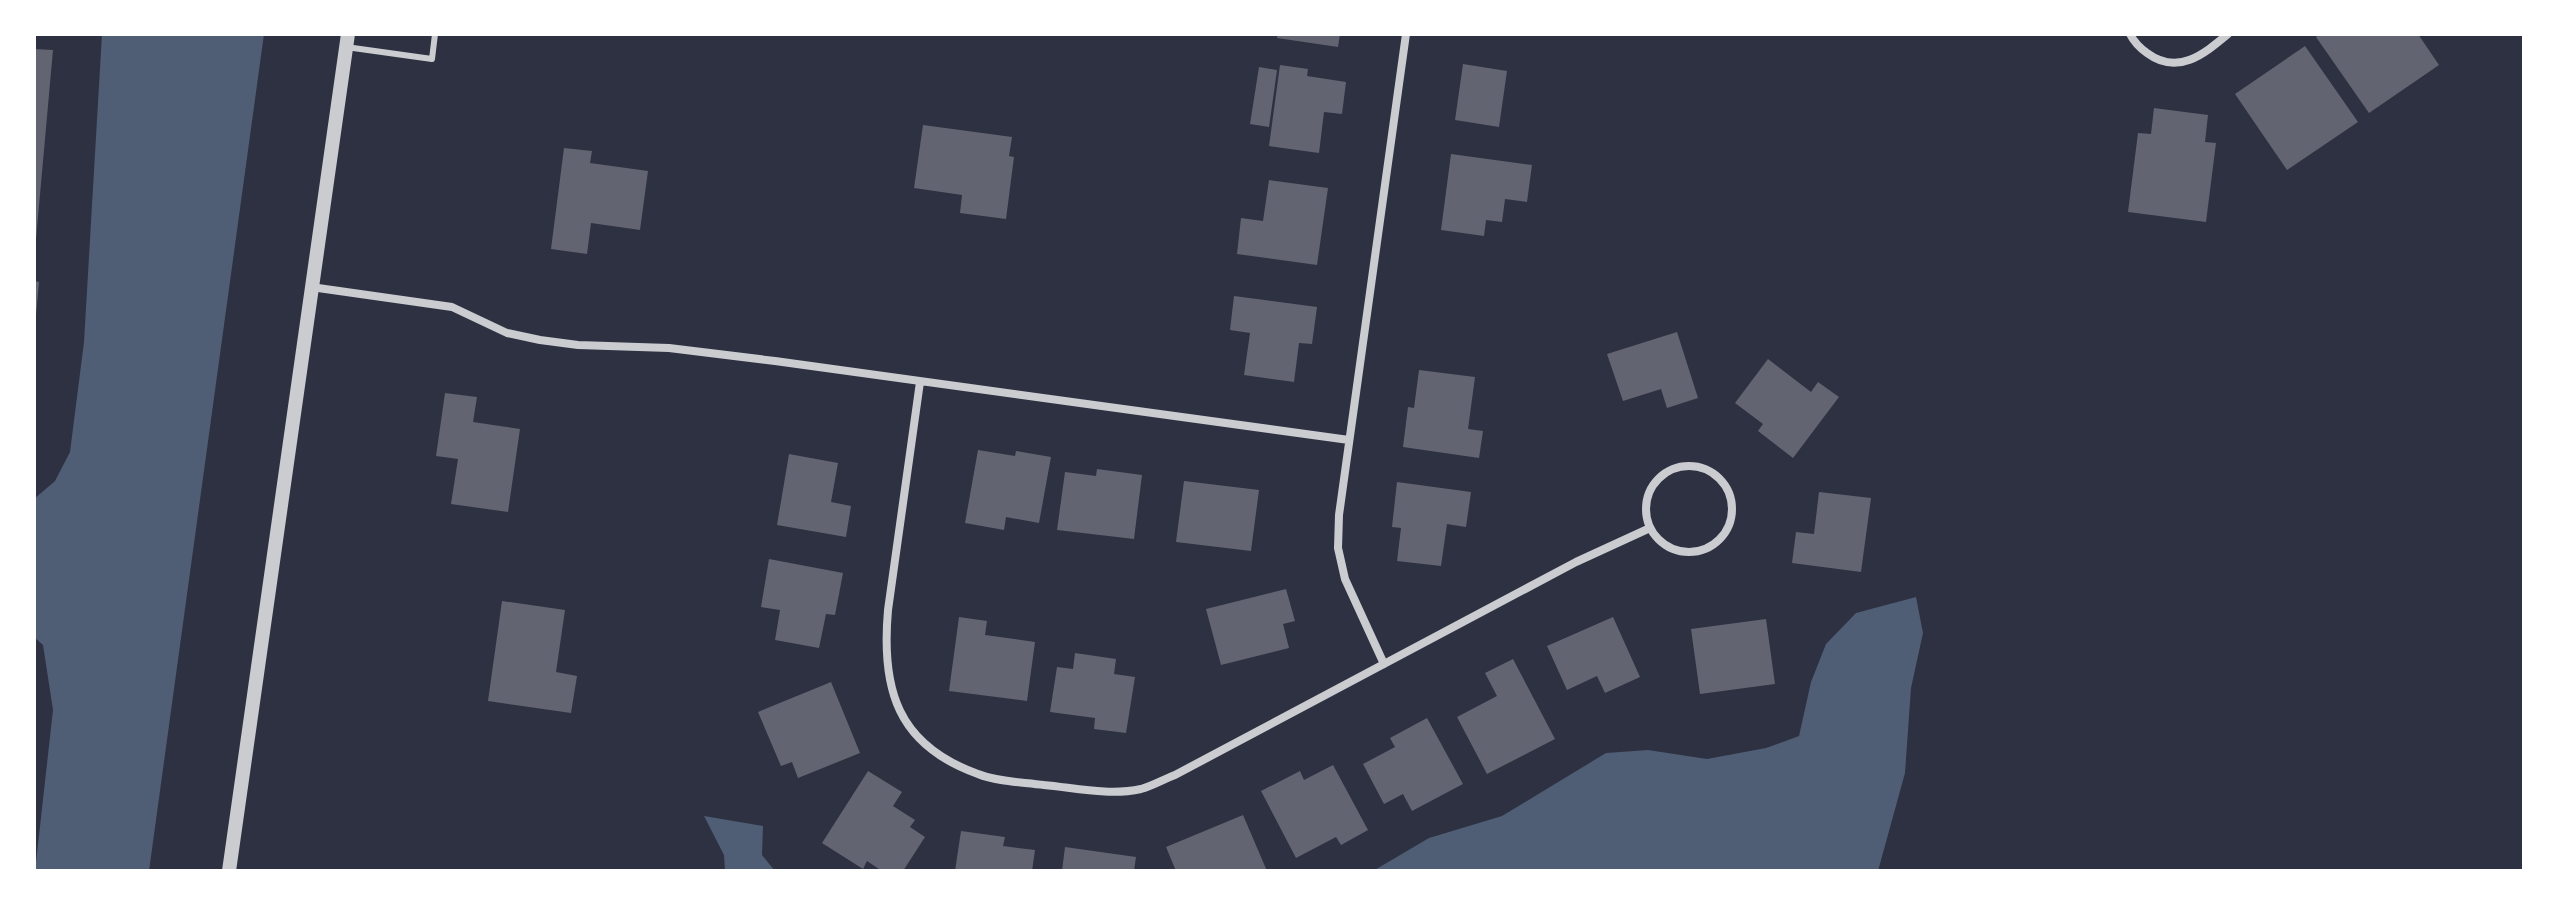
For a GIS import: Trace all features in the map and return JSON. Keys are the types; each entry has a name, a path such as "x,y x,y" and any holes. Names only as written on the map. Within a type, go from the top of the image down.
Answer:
{"street":[{"path":"1384,664 1345,579 1338,548 1339,515 1406,34"},
{"path":"2130,34 2142,49 2157,60 2172,63 2187,62 2201,56 2228,34"},
{"path":"229,871 347,40"},
{"path":"311,287 452,307 507,333 553,342 669,348 1349,440"},
{"path":"920,382 885,646 888,681 901,715 923,742 949,761 981,775 1109,792 1143,789 1175,775 1576,562 1650,528"},
{"path":"1690,465 1705,468 1728,487 1733,515 1721,539 1709,547 1696,552 1669,547 1650,528 1646,514 1647,499 1653,485 1663,474 1690,465"}],"lane":[{"path":"347,40 432,59 435,34"}],"water":[{"path":"102,34 264,34 149,871 35,871 53,710 43,645 34,637 34,499 55,481 70,452 84,342"},
{"path":"1916,597 1923,633 1911,688 1905,773 1878,871 1373,871 1429,838 1502,816 1606,753 1648,750 1707,759 1766,748 1799,736 1811,682 1826,644 1856,613"},
{"path":"704,816 763,826 762,855 775,871 725,871 724,855"}],"building":[{"path":"1278,34 1340,34 1338,47 1277,38"},
{"path":"2320,34 2418,34 2439,65 2369,113 2316,37"},
{"path":"2305,46 2358,122 2287,170 2235,94"},
{"path":"34,49 53,50 36,239 34,239"},
{"path":"1463,64 1507,71 1499,127 1455,120"},
{"path":"1280,65 1308,69 1307,76 1346,82 1342,114 1324,112 1319,153 1269,146"},
{"path":"1259,67 1277,70 1269,127 1250,124"},
{"path":"2154,108 2208,115 2205,142 2216,143 2206,222 2128,212 2138,133 2151,134"},
{"path":"923,125 1012,137 1009,156 1014,157 1006,219 960,213 962,195 914,188"},
{"path":"564,148 592,151 590,163 648,171 640,230 591,223 587,254 551,249"},
{"path":"1451,154 1532,165 1527,202 1505,199 1502,222 1486,220 1484,236 1441,230"},
{"path":"1269,180 1328,188 1317,265 1237,254 1241,218 1263,221"},
{"path":"34,281 39,282 36,315 34,315"},
{"path":"1234,296 1317,307 1312,344 1299,343 1294,382 1244,375 1250,333 1230,330"},
{"path":"1677,332 1698,398 1667,408 1661,389 1623,401 1607,354"},
{"path":"1768,359 1811,392 1818,382 1839,397 1793,458 1758,431 1763,424 1735,403"},
{"path":"1419,370 1475,377 1468,429 1483,431 1479,458 1403,447 1408,407 1414,408"},
{"path":"445,393 477,397 473,422 520,429 508,512 451,504 458,459 436,456"},
{"path":"978,450 1015,456 1016,451 1051,457 1039,523 1006,517 1004,530 965,523"},
{"path":"789,454 838,463 831,502 851,506 846,537 777,525"},
{"path":"1097,469 1142,475 1134,539 1057,530 1065,472 1096,476"},
{"path":"1184,481 1259,490 1251,551 1176,542"},
{"path":"1397,482 1471,492 1466,527 1447,524 1441,566 1397,561 1401,528 1392,527"},
{"path":"1819,492 1871,498 1861,572 1792,563 1796,532 1814,534"},
{"path":"769,559 843,573 835,615 826,614 819,648 775,640 780,610 761,607"},
{"path":"1286,589 1295,621 1283,624 1289,648 1221,665 1206,609"},
{"path":"502,601 565,610 556,672 577,676 571,713 488,701"},
{"path":"959,617 987,621 985,635 1035,642 1027,701 949,691"},
{"path":"1613,617 1640,677 1605,693 1597,676 1567,690 1547,646"},
{"path":"1766,619 1775,684 1700,694 1691,629"},
{"path":"1075,653 1116,659 1114,674 1135,677 1126,733 1094,729 1095,718 1050,712 1057,667 1073,669"},
{"path":"1513,659 1555,739 1487,774 1457,717 1497,696 1485,673"},
{"path":"831,682 860,753 798,778 792,762 781,766 758,712"},
{"path":"1427,718 1463,784 1412,811 1403,794 1384,804 1363,764 1395,747 1390,738"},
{"path":"1333,765 1368,830 1341,845 1336,837 1296,858 1261,791 1300,771 1304,780"},
{"path":"868,771 902,792 893,806 915,820 910,827 925,837 903,871 882,871 867,861 863,869 822,843"},
{"path":"1243,815 1267,871 1176,871 1166,847"},
{"path":"961,831 1005,837 1003,846 1035,850 1032,871 955,871"},
{"path":"1065,847 1136,857 1134,871 1062,871"}]}
